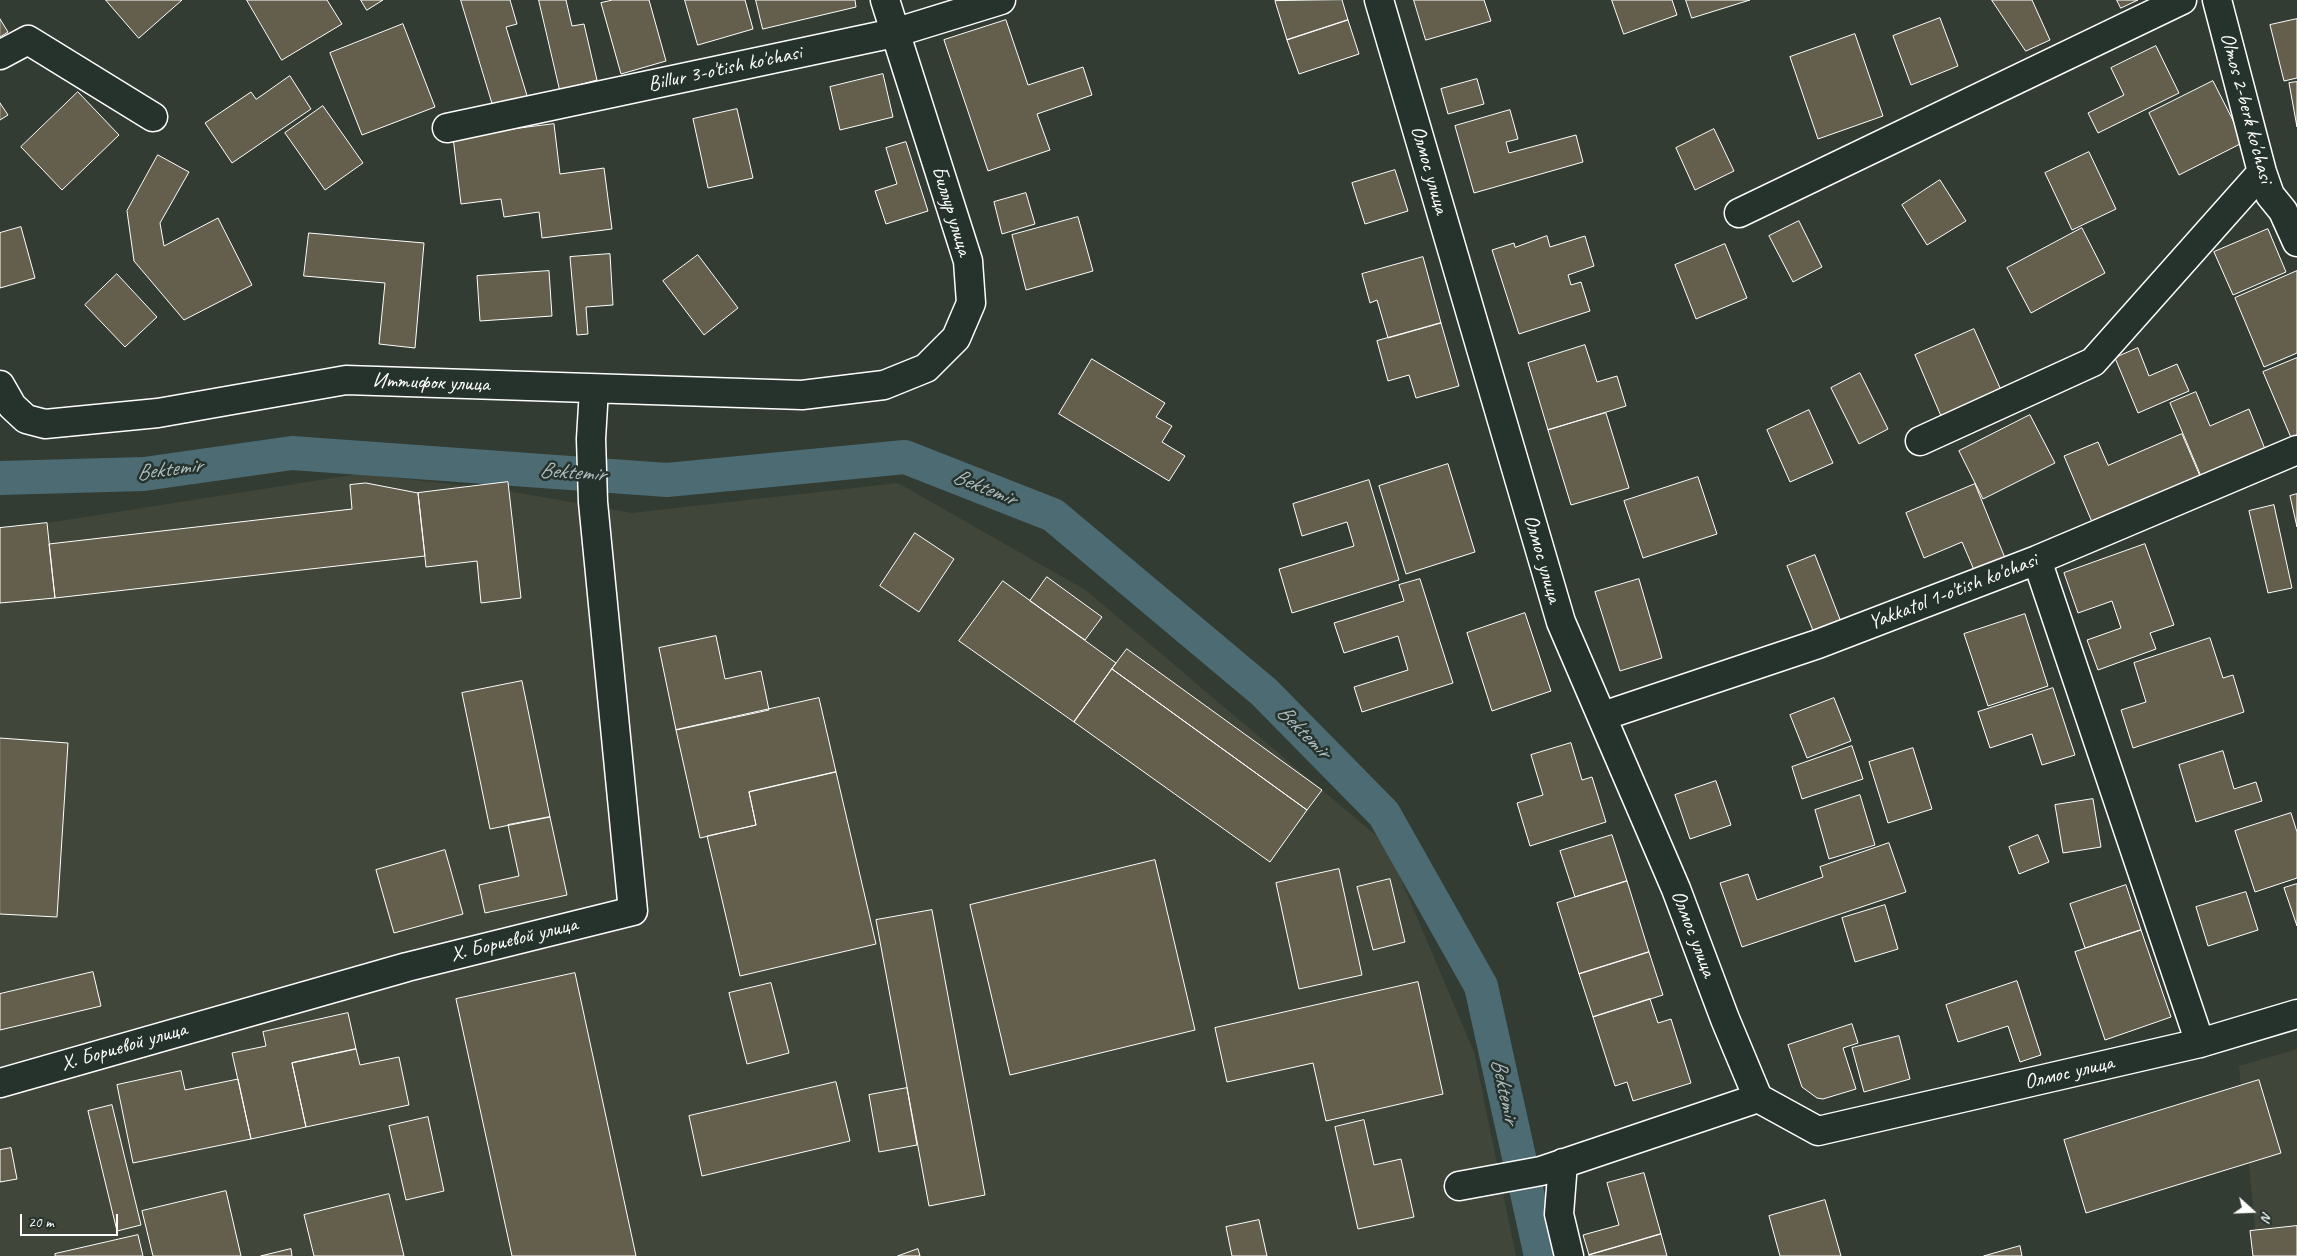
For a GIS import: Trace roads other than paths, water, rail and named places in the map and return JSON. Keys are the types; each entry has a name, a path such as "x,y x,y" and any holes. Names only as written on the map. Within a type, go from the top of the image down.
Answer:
{"street":[{"name":"Биллур улица","path":"884,385 926,368 956,338 971,303 968,261 885,0"},
{"name":"Billur 3-o'tish ko'chasi","path":"447,128 894,33 1001,0"},
{"name":"Олмос улица","path":"1380,0 1561,622 1676,889 1725,1019 1758,1098 1818,1131 2200,1043 2297,1014"},
{"path":"1739,213 2182,0"},
{"name":"Olmos 2-berk ko'chasi","path":"2216,0 2262,172 2270,195 2290,210"},
{"path":"0,55 28,40 153,117"},
{"path":"1920,441 2093,362 2262,172"},
{"path":"2290,210 2297,242"},
{"name":"Иттифок улица","path":"0,385 12,406 26,419 44,424 158,413 346,380 802,395 884,385"},
{"name":"Х. Бориевой улица","path":"0,1083 407,967 634,911 593,502 591,439 594,389"},
{"name":"Yakkatol 1-o'tish ko'chasi","path":"1603,716 1818,644 2037,560 2297,450"},
{"path":"2037,560 2200,1043"},
{"path":"1459,1186 1552,1167 1758,1098"},
{"path":"1552,1167 1559,1214 1569,1256"}],"waterway":[{"name":"Bektemir","path":"0,478 144,474 292,453 667,480 905,457 1053,515 1264,692 1384,814 1481,986 1541,1256"}]}
